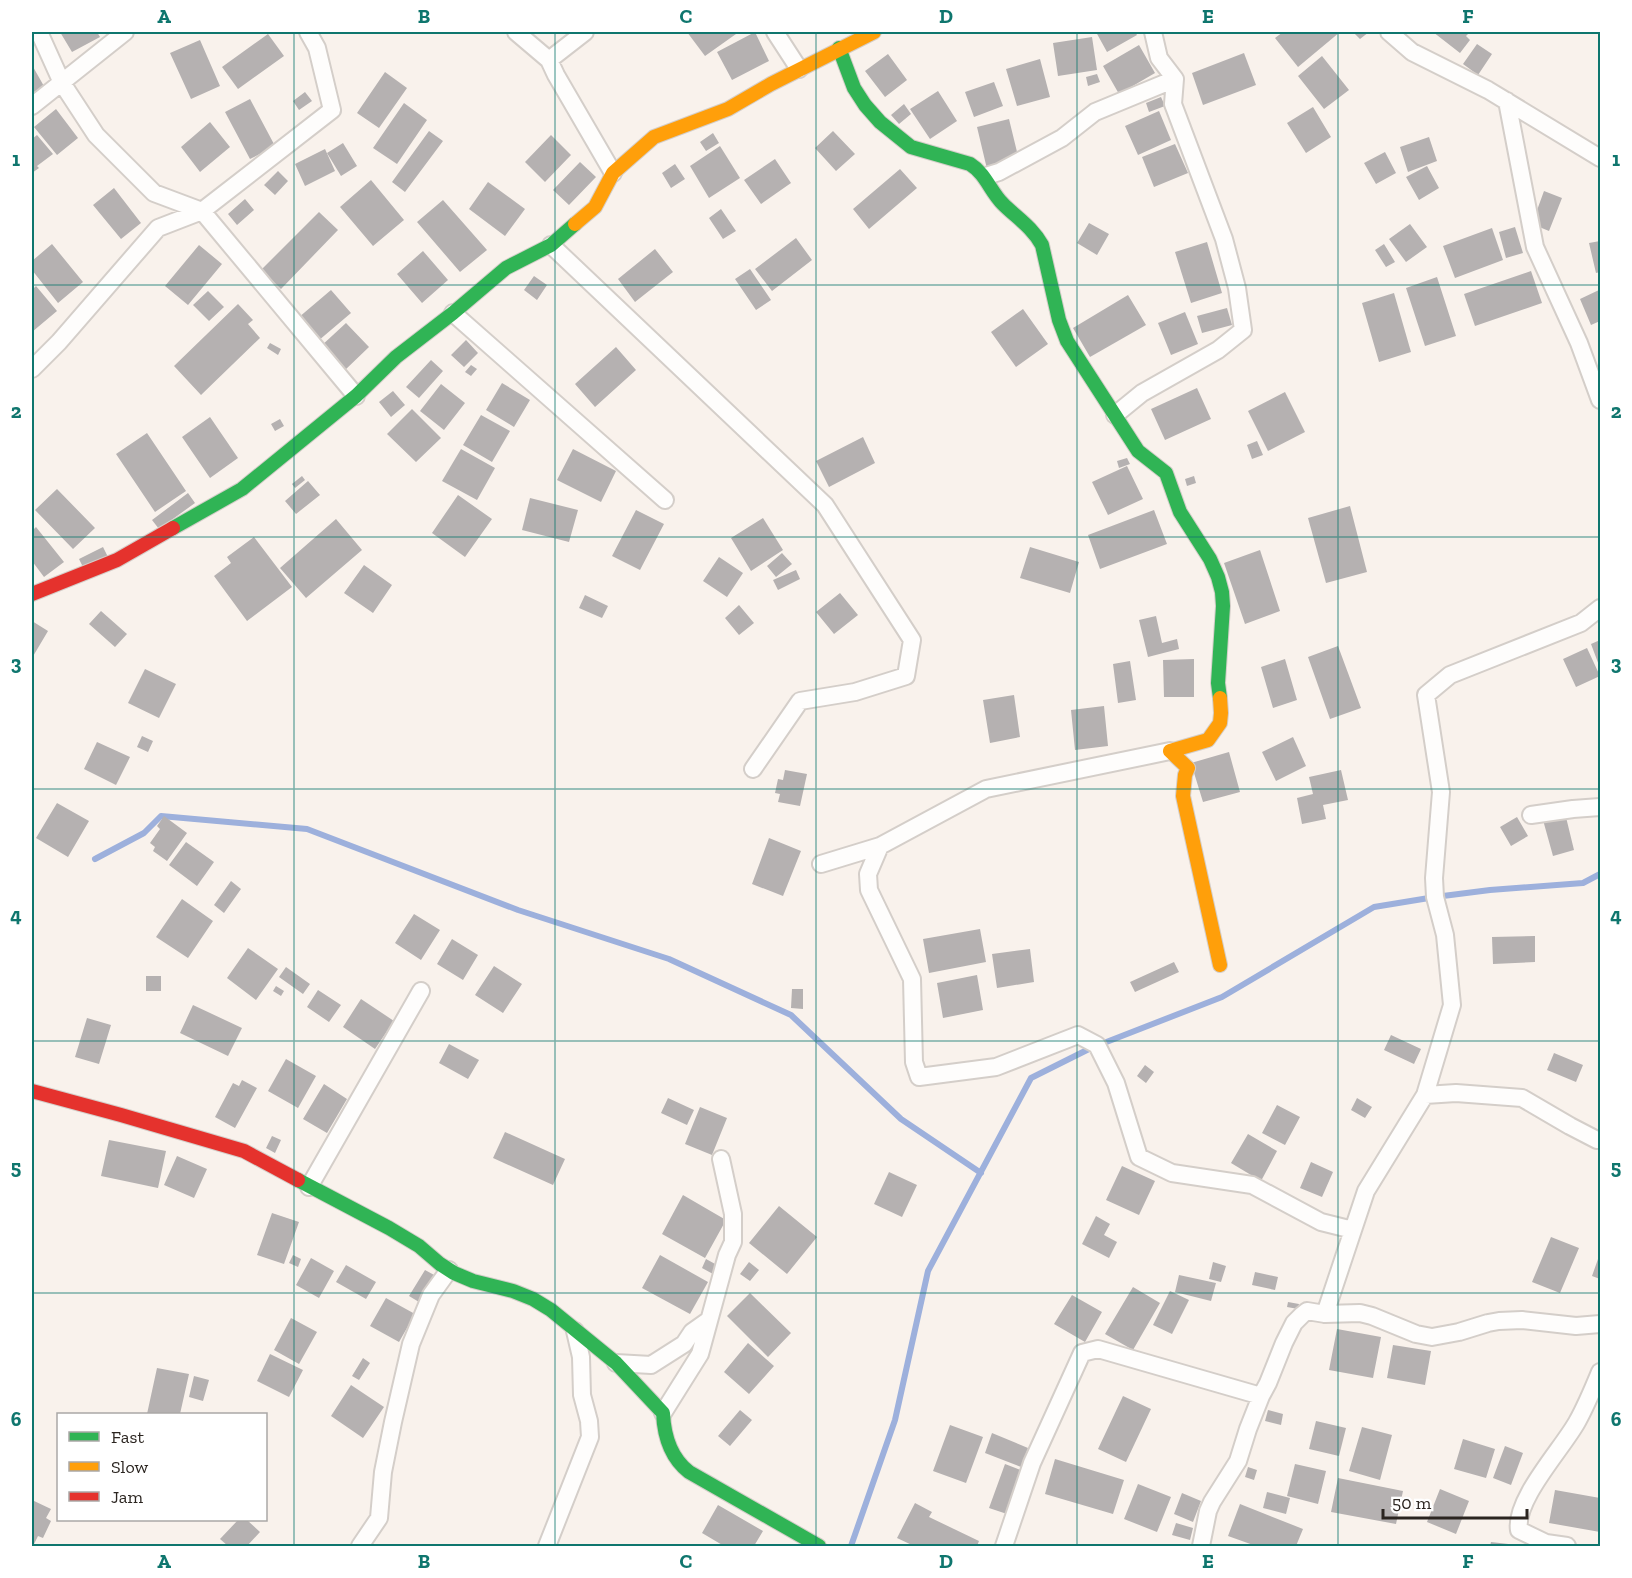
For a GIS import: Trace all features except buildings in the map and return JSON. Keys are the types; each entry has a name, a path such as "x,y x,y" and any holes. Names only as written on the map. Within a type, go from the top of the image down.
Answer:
{"street":[{"path":"39,32 62,83 96,135 154,194 202,211 356,396"},
{"path":"32,106 125,32"},
{"path":"32,369 60,342 158,228 202,211 332,111 317,48 308,32"},
{"path":"516,32 549,60 613,173"},
{"path":"549,60 585,32"},
{"path":"775,32 799,69"},
{"path":"32,594 117,560 242,489 356,396 396,357 506,268 551,245 595,207 613,173 654,137 728,109 799,69 874,32"},
{"path":"1115,415 1142,393 1218,350 1243,330 1237,288 1224,239 1173,104 1174,79 1160,58 1154,32"},
{"path":"1389,32 1412,52 1488,90 1600,158"},
{"path":"821,864 880,846 986,789 1170,751 1208,740 1220,723 1218,683 1224,606 1218,577 1210,559 1180,512 1166,473 1138,452 1066,341 1042,245 1036,234 1029,225 1009,212 995,195 986,176 970,164 911,147 880,122 854,88 839,48"},
{"path":"986,176 999,172 1062,138 1095,112 1174,79"},
{"path":"1507,101 1535,247 1580,343 1600,400"},
{"path":"551,245 825,505 912,640 906,676 855,692 800,701 753,769"},
{"path":"453,313 665,500"},
{"path":"1325,1314 1366,1191 1425,1095 1452,1005 1445,935 1435,897 1434,878 1441,792 1426,695 1450,675 1581,623 1600,608"},
{"path":"1170,751 1188,768 1183,796 1220,964"},
{"path":"1531,815 1600,807"},
{"path":"880,846 868,874 869,890 912,979 914,1062 919,1077 996,1067 1078,1035 1097,1045 1116,1083 1139,1157 1172,1173 1252,1185 1321,1222 1353,1230"},
{"path":"309,1187 421,991"},
{"path":"32,1091 244,1151 264,1161 419,1245 449,1270 473,1281 513,1291 551,1310 616,1363 663,1413"},
{"path":"1425,1095 1456,1094 1522,1098 1597,1140"},
{"path":"721,1160 734,1214 733,1242 727,1255 700,1354 663,1413 664,1432 681,1466 689,1472 819,1546"},
{"path":"360,1546 379,1518 382,1472 411,1344 431,1295 449,1270"},
{"path":"1201,1546 1208,1511 1238,1461 1248,1429 1261,1396 1269,1383 1284,1342 1294,1323 1307,1311 1325,1314 1360,1313 1416,1334 1432,1337 1500,1321 1522,1320 1576,1326 1600,1324"},
{"path":"616,1363 651,1365 684,1344 692,1332 709,1320"},
{"path":"547,1546 590,1437 589,1421 582,1395 581,1357 575,1331"},
{"path":"1004,1546 1032,1462 1082,1353 1098,1349 1261,1396"},
{"path":"1567,1546 1546,1543 1519,1530 1519,1514 1533,1487 1576,1423 1600,1372"}],"waterway":[{"path":"95,859 144,833 161,816 307,829 518,910 669,959 791,1015 901,1119 981,1173"},
{"path":"851,1546 895,1420 928,1271 1031,1078 1091,1048 1222,997 1374,907 1490,890 1583,883 1600,874"}],"traffic: fast":[{"path":"839,48 854,88 880,122 911,147 970,164 1042,245 1059,320 1067,341 1138,451 1166,473 1180,512 1210,559 1218,577 1223,606 1218,683 1220,698"},
{"path":"173,528 242,489 356,396 396,357 506,268 551,245 575,224"},
{"path":"298,1180 389,1228 419,1246 454,1273 473,1281 513,1291 551,1310 616,1363 663,1413 665,1430 673,1453 689,1472 819,1546"}],"traffic: slow":[{"path":"575,224 595,207 613,173 654,137 728,109 771,84 874,32"},
{"path":"1220,698 1220,723 1208,740 1170,751 1188,768 1183,796 1220,965"}],"traffic: jam":[{"path":"32,594 117,560 173,528"},
{"path":"32,1091 244,1151 298,1180"}]}
